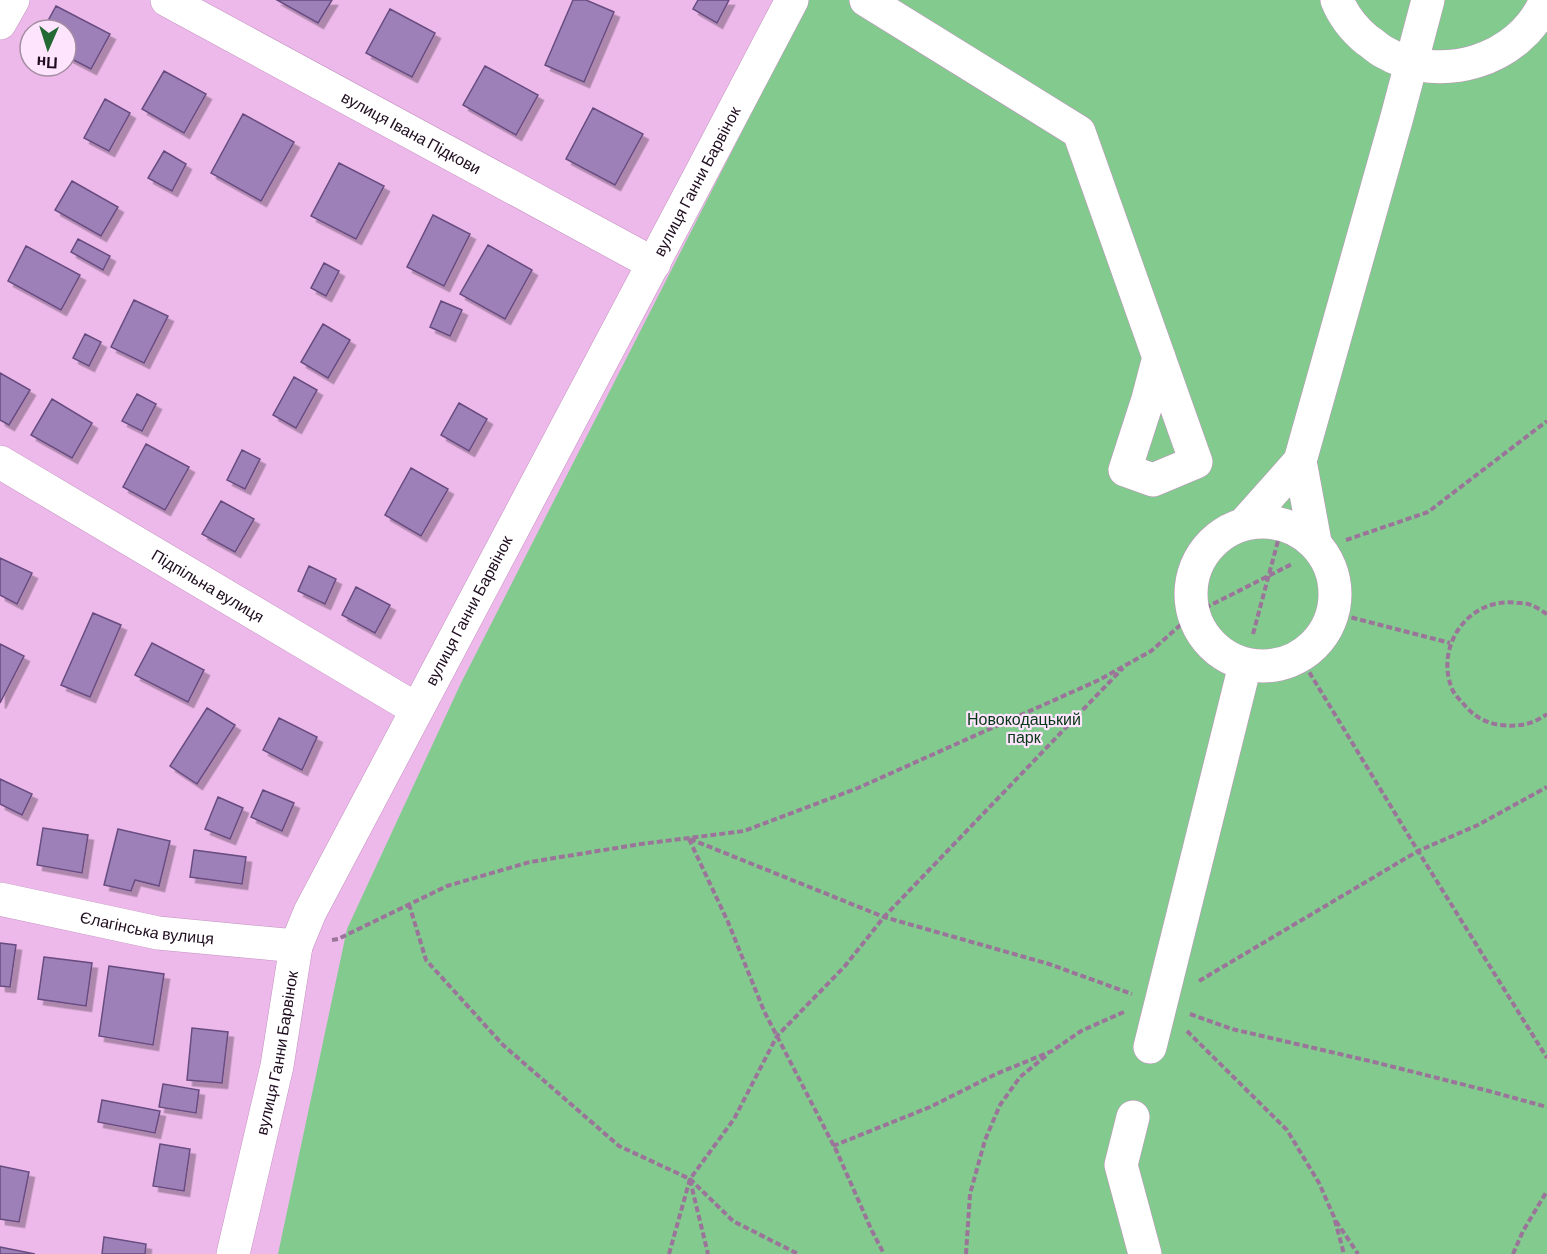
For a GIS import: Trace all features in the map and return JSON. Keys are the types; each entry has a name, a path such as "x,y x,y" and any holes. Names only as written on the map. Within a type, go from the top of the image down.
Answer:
{"street":[{"path":"0,24 13,0"},
{"name":"вулиця Івана Підкови","path":"167,0 654,264"},
{"name":"вулиця Ганни Барвінок","path":"233,1254 277,1066 296,946 310,912 792,0"},
{"path":"866,0 1079,132 1159,357"},
{"path":"1337,0 1387,78 1397,117"},
{"path":"1244,524 1300,461 1428,0"},
{"path":"1397,117 1423,87 1499,52 1523,34 1542,10 1546,0"},
{"path":"1358,32 1382,51 1410,63 1440,68 1470,64"},
{"path":"1300,461 1317,546"},
{"name":"Підпільна вулиця","path":"0,462 416,709"},
{"path":"1263,521 1283,524 1299,531 1317,546 1326,558 1334,575 1336,594 1334,613 1327,631 1315,646 1300,657 1282,665 1264,667 1245,665 1227,658 1212,646 1200,631 1193,614 1191,595 1193,576 1200,558 1212,543 1227,532 1244,524 1263,521"},
{"path":"1150,1047 1245,665"},
{"name":"Єлагінська вулиця","path":"0,899 158,933 296,946"},
{"path":"1133,1117 1121,1165 1145,1254"}],"path":[{"path":"296,946 338,939 447,886 530,862 641,844 744,831 858,788 1099,680 1151,651 1193,614 1269,575 1317,546 1428,512 1547,421"},
{"path":"1245,665 1283,524"},
{"path":"1547,614 1531,605 1506,601 1482,608 1463,622 1450,643 1448,668 1454,691 1468,711 1490,723 1514,727 1538,721 1547,714"},
{"path":"1334,613 1450,643"},
{"path":"1300,657 1547,1058"},
{"path":"669,1254 690,1179 734,1119 777,1036 845,966 884,917 1126,665"},
{"path":"966,1254 970,1194 985,1140 1000,1105 1020,1077 1052,1051 1081,1031 1122,1012 1160,1004 1418,852 1478,825 1547,787"},
{"path":"689,838 884,917 1049,964 1232,1029 1374,1062 1547,1107"},
{"path":"689,838 728,922 764,1011 833,1146 884,1254"},
{"path":"409,904 426,960 503,1045 619,1146 690,1179 733,1221 798,1254"},
{"path":"1160,1004 1287,1130 1319,1183 1334,1217 1344,1254"},
{"path":"833,1146 930,1107 996,1074 1052,1051"},
{"path":"690,1179 708,1254"},
{"path":"1513,1254 1522,1232 1547,1191"},
{"path":"1334,1217 1358,1254"}],"green space":[{"name":"Новокодацький парк","path":"809,0 1547,0 1547,1254 278,1254 347,929 461,683"}],"building":[{"path":"277,0 332,0 318,23"},
{"path":"573,0 586,0 614,12 584,82 545,65"},
{"path":"698,0 729,0 717,23 693,9"},
{"path":"56,6 110,34 91,69 78,62 78,18 50,18"},
{"path":"390,9 435,33 412,77 366,53"},
{"path":"485,66 538,95 516,135 463,105"},
{"path":"164,71 206,94 184,133 142,109"},
{"path":"105,99 130,113 109,151 84,138"},
{"path":"593,108 643,134 615,185 566,159"},
{"path":"243,114 294,142 261,201 211,173"},
{"path":"164,151 186,164 172,191 148,178"},
{"path":"339,163 384,186 356,239 311,216"},
{"path":"72,181 118,207 101,236 55,210"},
{"path":"433,215 470,234 444,286 407,267"},
{"path":"78,239 110,256 103,270 71,252"},
{"path":"488,245 532,270 505,319 460,294"},
{"path":"26,246 80,275 61,310 8,281"},
{"path":"324,263 339,271 326,296 311,288"},
{"path":"134,300 168,316 144,363 111,347"},
{"path":"441,301 462,310 450,336 430,327"},
{"path":"323,324 350,340 328,378 301,362"},
{"path":"85,334 101,342 89,366 73,358"},
{"path":"0,373 30,390 9,425 0,420"},
{"path":"294,377 317,390 296,428 273,415"},
{"path":"137,394 156,404 142,431 122,421"},
{"path":"52,399 92,423 72,458 31,435"},
{"path":"459,403 487,419 469,451 441,435"},
{"path":"146,444 189,467 165,510 123,487"},
{"path":"242,450 260,459 245,489 227,480"},
{"path":"411,468 448,489 421,536 385,515"},
{"path":"221,501 254,519 235,552 202,534"},
{"path":"0,558 32,573 17,604 0,595"},
{"path":"309,566 336,579 325,604 298,591"},
{"path":"356,587 390,605 375,633 342,615"},
{"path":"93,613 121,625 90,697 61,685"},
{"path":"152,643 204,670 188,702 135,675"},
{"path":"0,644 24,656 0,703"},
{"path":"207,708 235,725 197,784 170,766"},
{"path":"279,718 317,737 302,770 263,750"},
{"path":"0,779 32,794 22,815 0,804"},
{"path":"263,790 294,803 282,831 251,817"},
{"path":"218,797 243,808 230,839 205,829"},
{"path":"43,828 88,835 82,873 37,865"},
{"path":"118,829 170,841 159,886 135,880 131,891 104,885"},
{"path":"194,850 246,857 242,884 190,877"},
{"path":"0,943 16,945 10,987 0,986"},
{"path":"44,957 92,963 86,1006 38,999"},
{"path":"109,966 164,974 153,1045 99,1036"},
{"path":"192,1028 228,1032 222,1083 187,1080"},
{"path":"163,1084 199,1090 196,1113 159,1107"},
{"path":"102,1100 160,1111 155,1133 98,1122"},
{"path":"160,1144 190,1149 184,1191 153,1186"},
{"path":"0,1166 29,1172 19,1222 0,1219"},
{"path":"104,1237 146,1244 145,1254 102,1254"},
{"path":"0,1247 35,1254 0,1254"}]}
